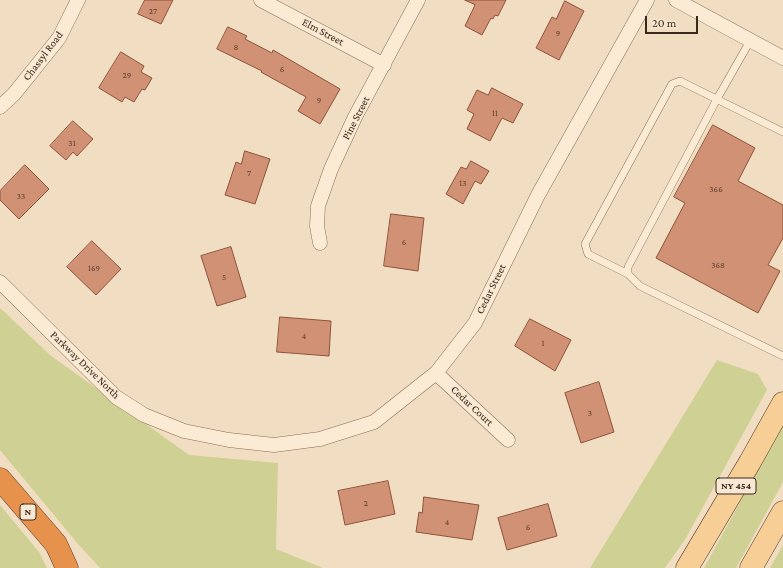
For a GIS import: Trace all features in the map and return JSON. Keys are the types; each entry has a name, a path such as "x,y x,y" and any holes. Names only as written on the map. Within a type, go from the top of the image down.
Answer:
{"highway":[{"name":"N","path":"0,479 56,544 67,568"},
{"path":"56,544 81,568"}],"main road":[{"name":"NY 454","path":"687,568 783,403"},
{"path":"751,568 783,512"}],"street":[{"name":"Chassyl Road","path":"0,107 14,94 59,38 78,0"},
{"name":"Elm Street","path":"261,0 384,65"},
{"name":"Pine Street","path":"320,243 317,226 318,206 331,169 355,117 418,0"},
{"name":"Cedar Street","path":"229,440 274,445 320,439 374,422 436,373 475,324 538,195 647,0"},
{"path":"676,0 783,58"},
{"name":"Parkway Drive North","path":"0,282 116,397 144,415 184,431 229,440"},
{"name":"Cedar Court","path":"436,373 508,440"}],"lane":[{"path":"628,274 628,267 717,99 750,41"},
{"path":"783,132 680,81 672,84 585,244 588,254 628,274 640,286 783,356"}],"green space":[{"path":"0,308 50,355 189,455 278,463 276,549 323,568 100,568 78,544 0,450"},
{"path":"717,360 758,374 767,390 686,538 665,568 590,568"},
{"path":"783,424 783,482 736,568 704,568"},
{"path":"0,505 39,552 47,568 0,568"},
{"path":"783,545 783,568 770,568"}],"building":[{"path":"145,0 173,0 161,24 138,14"},
{"path":"465,0 506,0 498,16 495,15 493,19 491,18 482,35 465,26 475,5"},
{"path":"565,1 584,11 559,60 536,48 552,17 556,19"},
{"path":"228,27 247,36 245,39 272,53 273,50 340,89 320,124 298,111 306,97 261,72 262,71 217,49"},
{"path":"121,52 144,66 141,72 152,78 145,90 142,89 134,102 125,97 122,102 99,88"},
{"path":"492,88 523,104 513,123 502,118 490,141 467,129 474,114 467,110 477,90 488,95"},
{"path":"73,121 93,139 77,156 73,152 66,160 50,146"},
{"path":"713,125 755,148 738,181 783,205 783,238 768,265 780,271 758,313 656,258 685,203 674,197"},
{"path":"245,151 270,159 255,204 225,195 236,162 241,164"},
{"path":"471,161 489,171 481,184 475,181 463,204 446,194 461,167 466,169"},
{"path":"25,165 49,189 19,219 0,200 0,191"},
{"path":"391,214 424,218 418,271 384,266"},
{"path":"92,241 121,269 96,295 67,267"},
{"path":"231,247 246,297 217,306 201,256"},
{"path":"280,317 331,321 329,356 277,352"},
{"path":"530,319 571,340 555,371 515,346"},
{"path":"599,382 614,432 581,443 565,393"},
{"path":"388,481 395,514 345,525 338,491"},
{"path":"424,497 479,505 472,540 416,532 419,512 422,513"},
{"path":"548,504 557,536 507,550 498,518"}]}
